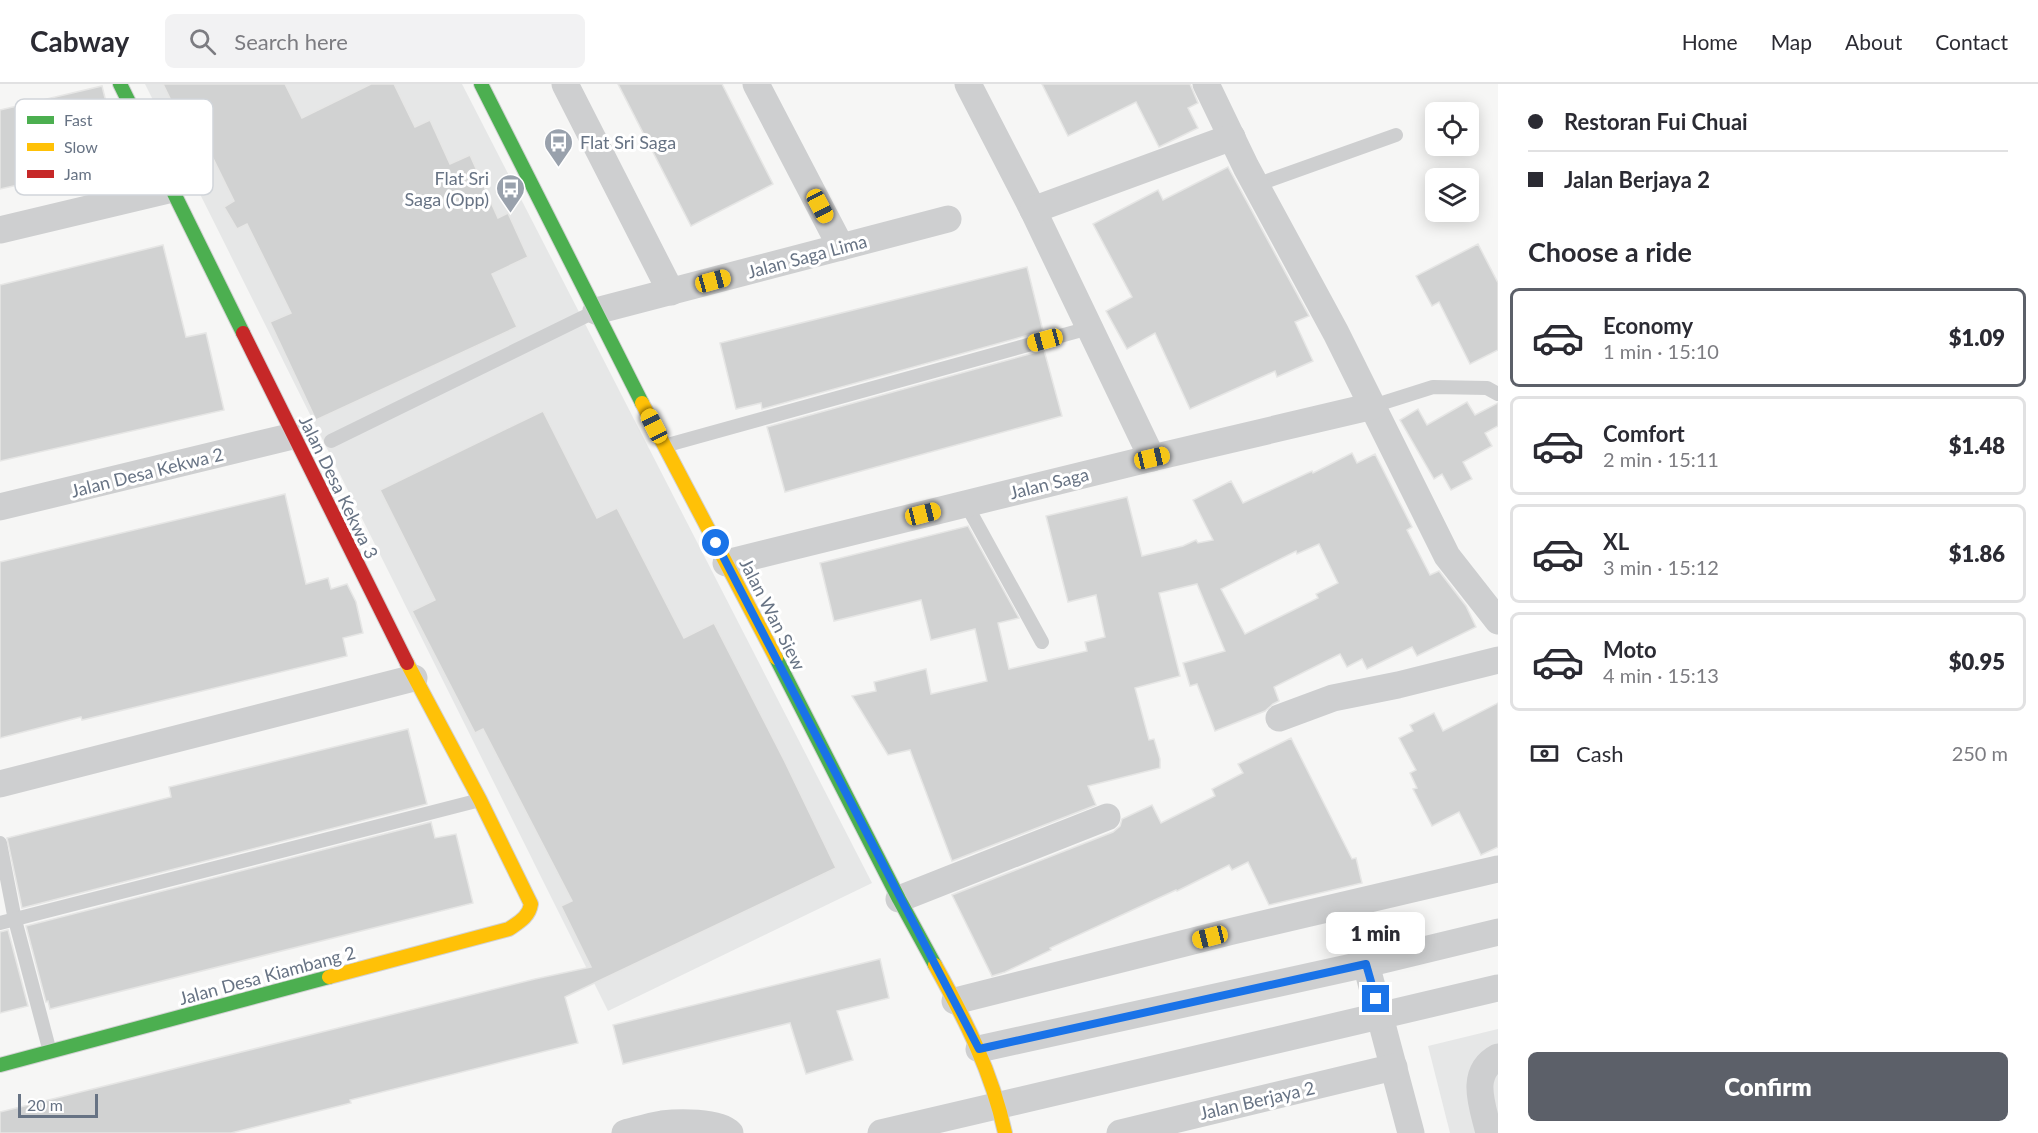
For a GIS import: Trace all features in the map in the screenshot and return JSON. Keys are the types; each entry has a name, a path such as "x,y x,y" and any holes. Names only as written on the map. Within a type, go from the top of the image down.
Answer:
{"street":[{"name":"Jalan Desa Kekwa 3","path":"120,84 127,99"},
{"name":"Jalan Wan Siew","path":"481,84 664,446 979,1049 999,1104 1005,1133"},
{"path":"565,84 671,292"},
{"path":"756,84 841,247"},
{"path":"968,84 1033,210 1152,458"},
{"path":"1206,84 1256,185 1336,333 1447,556 1498,621"},
{"path":"1033,210 1232,137"},
{"path":"0,230 147,195"},
{"name":"Jalan Desa Kekwa 3","path":"175,195 414,678 480,800 531,904"},
{"name":"Jalan Saga Lima","path":"596,311 948,219"},
{"name":"Jalan Saga","path":"726,562 1373,406"},
{"name":"Jalan Desa Kekwa 2","path":"0,507 293,436"},
{"path":"1279,718 1333,698 1398,685 1498,660"},
{"path":"0,784 414,678"},
{"path":"899,899 1107,817"},
{"path":"955,1002 1233,931 1498,869"},
{"name":"Jalan Desa Kiambang 2","path":"0,1065 509,929 520,923 531,909 531,904"},
{"path":"979,1049 1366,964 1498,932"},
{"path":"1366,964 1411,1133"},
{"path":"881,1133 1498,988"},
{"path":"1489,1133 1480,1095 1480,1078 1489,1062 1498,1057"},
{"name":"Jalan Berjaya 2","path":"1120,1133 1394,1068"},
{"path":"625,1133 661,1124 696,1123 726,1129 730,1133"}],"lane":[{"path":"1256,185 1396,135"},
{"path":"332,441 596,311"},
{"path":"664,446 1089,328"},
{"name":"Jalan Saga","path":"1373,406 1433,387 1487,388 1498,394"},
{"path":"966,504 1042,642"},
{"path":"0,923 480,800"},
{"path":"0,843 15,920 50,1052"}],"shaded area":[{"path":"145,84 462,84 872,883 608,1011 200,195 213,195 213,99 152,99"},
{"path":"1498,1029 1498,1133 1450,1133 1428,1046"}],"building":[{"path":"163,84 285,84 302,118 371,84 394,84 415,127 430,120 450,164 470,155 498,218 508,213 528,257 492,274 517,327 316,420 270,322 291,313 247,224 237,229 224,207 234,201 213,158 213,99 170,99"},
{"path":"618,84 722,84 773,184 691,226"},
{"path":"1042,84 1190,84 1198,103 1188,108 1198,128 1159,147 1136,102 1068,136"},
{"path":"102,86 105,99 47,99"},
{"path":"15,106 15,186 0,189 0,110"},
{"path":"1228,167 1309,316 1295,322 1313,361 1277,377 1275,371 1190,409 1155,333 1127,349 1106,311 1132,297 1093,224 1158,190 1163,200"},
{"path":"1478,244 1498,283 1498,350 1470,364 1439,302 1432,306 1416,276"},
{"path":"163,245 186,337 206,333 224,410 0,461 0,285"},
{"path":"1027,267 1043,331 762,409 761,403 736,409 720,343"},
{"path":"1044,350 1062,416 785,492 767,427"},
{"path":"1467,402 1475,415 1498,403 1498,426 1485,433 1492,446 1463,462 1472,479 1451,490 1442,474 1434,479 1400,420 1418,409 1427,425"},
{"path":"543,411 597,518 617,508 684,638 714,623 836,868 565,997 578,1043 350,1100 351,1103 231,1133 0,1133 0,1112 591,967 561,906 572,901 483,729 475,733 412,611 435,600 380,490"},
{"path":"1352,453 1357,463 1375,454 1412,527 1407,530 1430,575 1439,571 1466,606 1476,627 1417,656 1412,647 1367,669 1362,659 1347,667 1340,654 1274,687 1279,701 1265,711 1215,731 1197,684 1190,686 1183,663 1225,651 1197,584 1159,593 1180,676 1135,688 1149,740 1154,739 1160,759 1160,768 1088,786 1096,805 952,861 910,750 888,755 852,696 876,691 874,682 926,669 931,694 987,681 975,629 931,640 921,600 834,621 820,563 968,526 1019,618 998,623 1009,669 1087,651 1085,642 1105,637 1096,595 1068,602 1046,516 1127,497 1142,556 1183,546 1196,540 1198,543 1213,540 1193,500 1231,481 1243,503 1312,471 1313,473","holes":["1319,544 1338,583 1316,594 1318,598 1245,634 1221,589 1296,551 1297,554"]},
{"path":"285,494 306,584 328,578 331,589 347,584 356,602 363,633 343,638 347,656 82,720 81,717 0,738 0,562"},
{"path":"1498,703 1498,847 1481,855 1459,812 1432,826 1413,789 1417,788 1410,773 1416,770 1399,738 1413,731 1410,725 1434,713 1443,731"},
{"path":"408,729 427,804 22,908 7,838 171,797 169,787"},
{"path":"1291,738 1352,859 1356,858 1362,883 1269,905 1248,862 1232,870 1229,865 1050,948 1051,950 1005,972 992,976 952,895 1113,832 1120,826 1122,819 1152,805 1161,823 1215,796 1212,789 1243,773 1238,764"},
{"path":"431,822 435,838 456,834 473,903 50,1009 48,1001 46,1002 26,926"},
{"path":"8,930 28,1006 0,1013 0,932"},
{"path":"880,959 889,998 837,1011 853,1060 806,1074 790,1023 623,1064 613,1025"}],"traffic: fast":[{"path":"120,84 127,99"},
{"path":"481,84 642,403"},
{"path":"175,195 243,333"},
{"path":"776,658 935,965"},
{"path":"0,1065 329,977"}],"traffic: slow":[{"path":"642,403 776,658"},
{"path":"329,977 509,929 523,919 530,909 531,904 480,800 407,663"},
{"path":"935,965 957,1005 985,1067 1005,1133"}],"traffic: jam":[{"path":"243,333 407,663"}],"place":[{"name":"Flat Sri Saga","path":"559,168"},
{"name":"Flat Sri Saga (Opp)","path":"510,214"}],"route":[{"path":"716,543 899,899 979,1049 1366,964 1376,999"}]}
